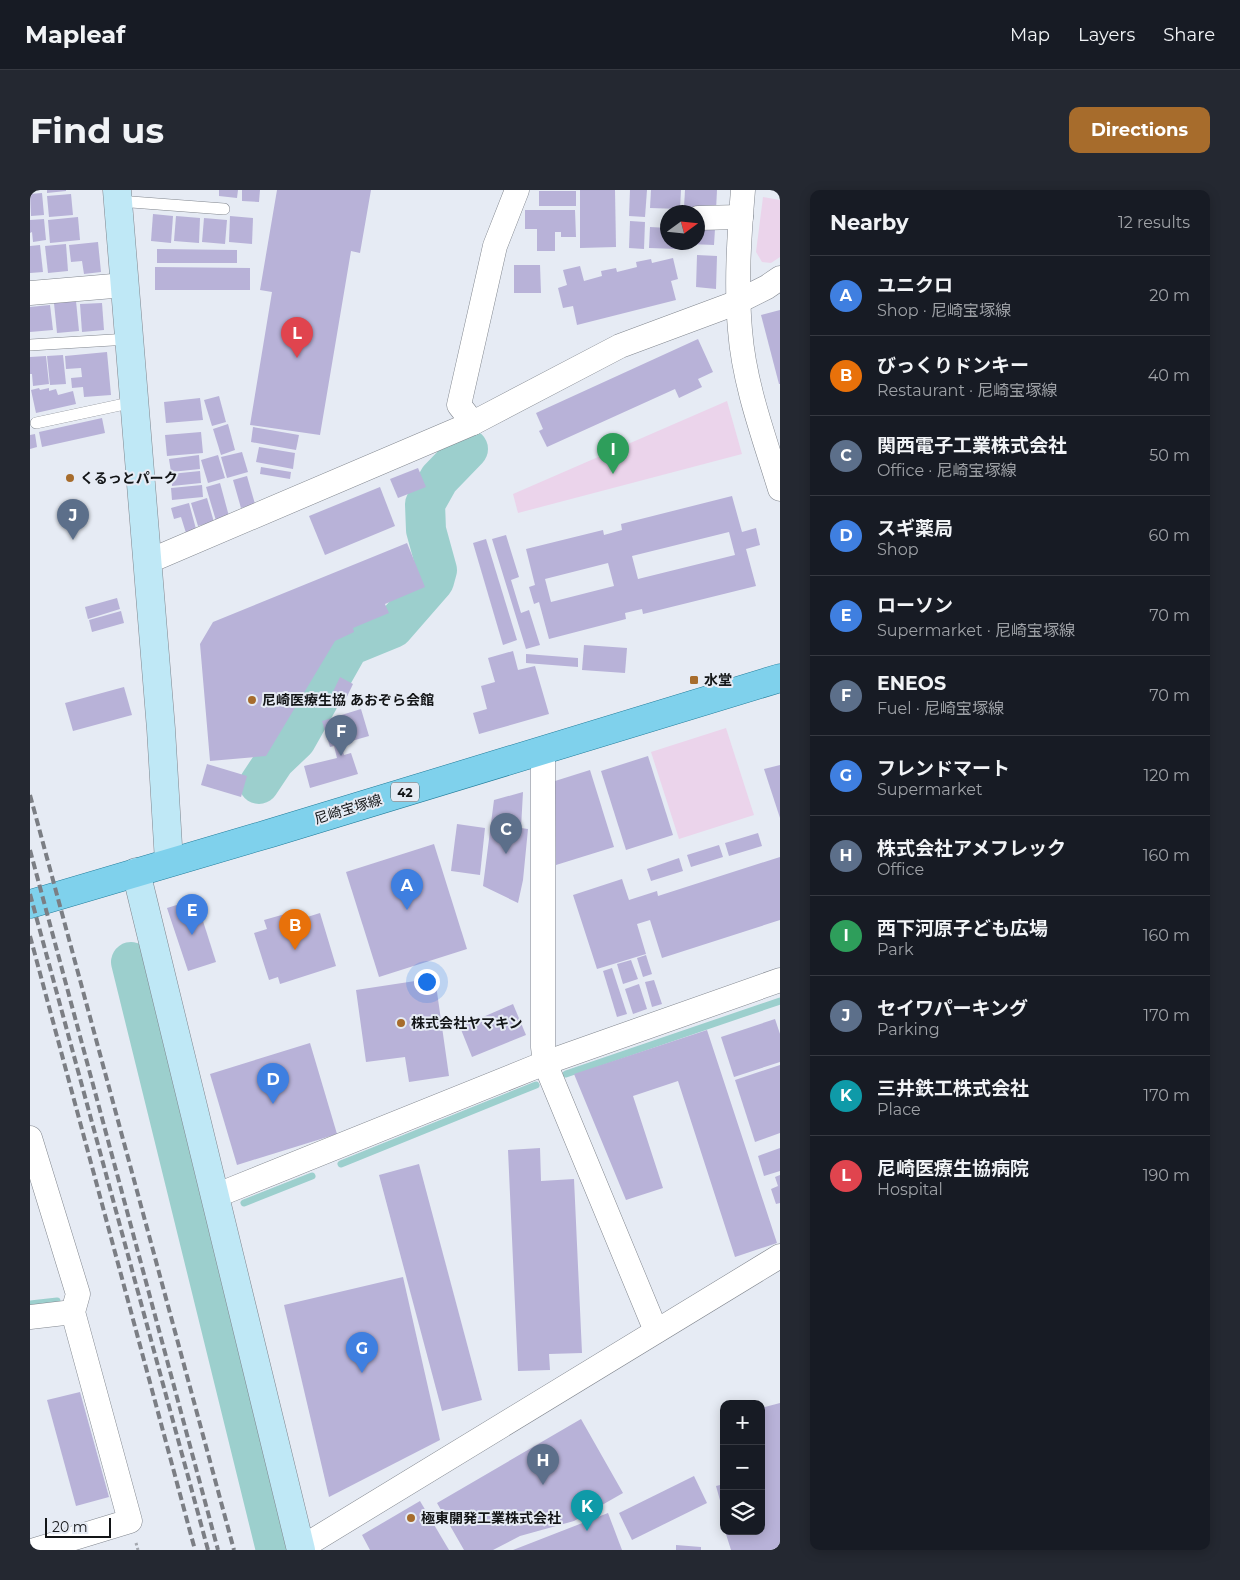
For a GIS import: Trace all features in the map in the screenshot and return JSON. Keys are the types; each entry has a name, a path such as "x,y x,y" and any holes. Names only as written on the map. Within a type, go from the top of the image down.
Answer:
{"main road":[{"name":"尼崎宝塚線","path":"30,904 780,678"}],"street":[{"path":"473,423 459,405 495,246 517,190"},
{"path":"743,190 738,252 740,330 755,406 780,488"},
{"path":"118,196 161,729 169,862"},
{"path":"705,218 741,217"},
{"path":"147,562 473,423 620,346 740,301 780,278"},
{"path":"30,293 125,285"},
{"path":"543,750 543,1047 545,1064 656,1331"},
{"path":"136,872 301,1549 780,1256"},
{"path":"215,1196 545,1064 780,980"},
{"path":"30,1138 78,1294 73,1312 130,1521 35,1550"},
{"path":"30,1318 73,1312"}],"lane":[{"path":"118,196 224,209"},
{"path":"30,345 129,338"},
{"path":"36,423 134,402"}],"shaded area":[{"path":"763,197 780,200 780,257 771,263 762,262 756,252"},
{"path":"727,401 742,454 518,513 513,494"},
{"path":"726,728 754,815 679,839 651,752"}],"building":[{"path":"47,190 66,190 66,191 47,193"},
{"path":"219,190 238,190 237,198 219,196"},
{"path":"242,190 260,190 259,202 242,201"},
{"path":"277,190 371,190 360,253 351,251 320,435 250,425 272,292 260,290"},
{"path":"580,190 615,190 616,247 580,248"},
{"path":"630,190 647,190 645,217 629,216"},
{"path":"651,190 681,190 680,205 660,205 660,208 650,208"},
{"path":"685,190 717,190 716,210 705,209 705,205 684,205"},
{"path":"539,191 576,191 576,206 539,206"},
{"path":"42,193 44,215 31,216 30,194"},
{"path":"71,194 73,215 49,217 47,196"},
{"path":"525,210 575,210 576,237 561,237 561,232 555,232 555,251 537,251 537,229 525,229"},
{"path":"153,214 173,216 171,243 151,241"},
{"path":"176,216 200,218 199,243 174,241"},
{"path":"230,216 253,218 252,244 229,242"},
{"path":"78,217 80,240 50,243 48,220"},
{"path":"204,218 227,220 225,244 202,242"},
{"path":"44,219 46,240 33,242 32,232 30,233 30,220"},
{"path":"630,221 645,222 644,249 629,248"},
{"path":"650,227 660,228 660,248 649,248"},
{"path":"705,228 715,229 714,245 705,245"},
{"path":"98,242 101,272 84,274 82,261 71,262 69,245"},
{"path":"66,244 68,271 48,273 45,246"},
{"path":"40,245 43,272 30,273 30,246"},
{"path":"157,249 237,250 237,263 157,263"},
{"path":"697,255 717,256 716,289 696,287"},
{"path":"673,258 678,279 671,281 676,300 577,325 573,306 563,308 558,288 567,285 563,270 580,266 584,281 602,276 601,271 616,268 617,272 637,267 636,262 651,259 652,263"},
{"path":"514,265 540,265 541,293 514,293"},
{"path":"155,267 250,268 250,290 155,290"},
{"path":"76,301 79,331 57,333 54,303"},
{"path":"102,303 104,330 82,332 80,304"},
{"path":"50,305 53,330 30,332 30,307"},
{"path":"780,310 780,384 779,384 761,315"},
{"path":"698,339 713,372 698,379 702,387 679,398 675,389 547,447 539,431 543,429 536,413"},
{"path":"107,352 111,395 84,397 83,387 72,388 71,378 82,377 81,368 66,369 65,356"},
{"path":"63,355 66,384 50,385 47,356"},
{"path":"46,356 49,384 33,386 32,374 30,374 30,357"},
{"path":"39,388 40,390 49,388 49,391 56,389 58,395 73,391 76,404 36,413 31,390"},
{"path":"219,396 226,422 212,426 204,400"},
{"path":"200,398 203,420 166,423 164,402"},
{"path":"102,418 105,433 42,447 39,432"},
{"path":"228,424 235,450 221,455 213,429"},
{"path":"253,427 299,435 296,450 251,442"},
{"path":"201,432 203,453 167,456 165,435"},
{"path":"35,434 37,447 30,449 30,435"},
{"path":"259,447 295,453 293,469 256,462"},
{"path":"242,452 248,472 227,478 221,457"},
{"path":"199,455 200,469 171,472 169,459"},
{"path":"218,455 225,478 208,483 201,460"},
{"path":"261,467 291,472 290,479 260,474"},
{"path":"418,468 426,487 398,498 390,479"},
{"path":"200,471 201,483 172,486 171,474"},
{"path":"247,476 255,504 241,508 233,480"},
{"path":"220,483 230,520 217,524 206,487"},
{"path":"202,485 203,497 172,500 171,488"},
{"path":"380,487 395,526 325,555 309,516"},
{"path":"732,496 742,532 756,528 760,545 746,549 756,586 643,614 642,609 625,613 626,619 549,639 539,602 534,604 529,587 535,585 526,549 603,530 604,535 622,530 621,524","holes":["729,532 735,555 638,579 632,556","608,563 614,586 551,602 545,579"]},
{"path":"207,498 214,522 198,526 191,503"},
{"path":"189,503 196,529 186,533 181,517 174,519 171,508"},
{"path":"506,535 519,577 511,580 521,613 529,610 540,645 526,649 492,539"},
{"path":"486,539 517,640 503,645 473,543"},
{"name":"尼崎医療生協 あおぞら会館","path":"407,543 425,587 385,604 389,613 353,628 354,632 335,641 266,756 210,761 200,644 213,622"},
{"path":"117,598 120,609 88,619 85,607"},
{"path":"121,611 124,623 92,632 89,620"},
{"path":"584,645 627,648 625,673 582,670"},
{"path":"513,651 518,670 535,666 549,714 479,734 473,713 487,709 481,686 495,682 488,658"},
{"path":"526,654 578,658 578,667 526,663"},
{"path":"340,677 353,684 343,705 330,698"},
{"path":"124,687 132,715 73,731 65,703"},
{"path":"361,709 369,736 341,744 344,755 351,753 358,774 310,788 304,766 337,758 334,746 330,747 322,721"},
{"path":"648,756 673,835 626,850 601,771"},
{"path":"207,764 247,776 241,797 201,785"},
{"path":"780,765 780,818 764,769"},
{"path":"590,770 614,847 556,865 555,781"},
{"path":"523,792 521,828 528,829 523,880 518,903 483,886 494,800"},
{"path":"457,824 485,828 480,875 451,871"},
{"path":"758,833 762,846 729,856 725,843"},
{"path":"434,844 467,949 379,977 346,872"},
{"path":"719,845 723,857 691,867 687,855"},
{"path":"780,857 780,920 662,958 650,920 637,924 646,954 597,969 573,895 622,879 629,900 657,891 658,896"},
{"path":"679,858 683,871 651,881 647,869"},
{"path":"196,899 216,962 188,971 167,908"},
{"path":"320,913 336,966 280,984 278,977 269,980 254,933 267,929 264,920 285,914 288,923"},
{"path":"646,955 652,974 643,977 637,958"},
{"path":"631,960 638,979 623,984 617,964"},
{"path":"612,968 627,1014 617,1017 603,971"},
{"name":"株式会社ヤマキン","path":"435,978 449,1076 409,1082 405,1057 366,1062 356,990"},
{"path":"654,980 662,1004 652,1007 645,982"},
{"path":"639,984 647,1009 633,1014 625,989"},
{"path":"513,1004 526,1035 472,1057 460,1027"},
{"path":"775,1019 780,1034 780,1062 734,1077 721,1037"},
{"path":"707,1030 777,1243 735,1257 678,1081 633,1096 663,1188 626,1200 574,1074"},
{"path":"310,1043 337,1134 237,1165 210,1074"},
{"path":"780,1065 780,1133 755,1142 735,1080"},
{"path":"540,1148 541,1181 574,1179 582,1353 549,1354 550,1370 518,1371 508,1150"},
{"path":"780,1148 780,1171 764,1176 758,1156"},
{"path":"419,1164 482,1400 442,1411 379,1175"},
{"path":"780,1175 780,1203 776,1204 771,1189 778,1186 775,1177"},
{"path":"403,1277 440,1440 329,1497 284,1305"},
{"path":"80,1392 109,1497 76,1506 47,1400"},
{"path":"780,1403 780,1550 731,1550 726,1535 765,1535 765,1407"},
{"path":"581,1419 623,1493 574,1521 520,1536 493,1550 464,1550 437,1503"},
{"path":"694,1476 707,1503 632,1540 619,1513"},
{"path":"720,1485 720,1500 716,1486"},
{"name":"極東開発工業株式会社","path":"420,1501 449,1550 370,1550 362,1535"},
{"path":"608,1513 622,1550 513,1550"},
{"path":"676,1545 701,1547 701,1550 676,1550"}],"waterway":[{"path":"259,784 275,760 296,740 349,646 393,628 434,581 437,570 426,530 425,504 439,479 468,449"},
{"path":"131,962 276,1550"},
{"path":"566,1074 780,1001"},
{"path":"341,1164 536,1085"},
{"path":"244,1203 312,1176"},
{"path":"30,1304 57,1301"}],"railway":[{"path":"30,795 234,1550"},
{"path":"30,850 218,1550"},
{"path":"30,894 208,1550"},
{"path":"30,936 195,1550"}],"place":[{"name":"尼崎医療生協病院","path":"297,358"},
{"name":"西下河原子ども広場","path":"613,474"},
{"name":"くるっとパーク","path":"70,478"},
{"name":"セイワパーキング","path":"73,540"},
{"name":"水堂","path":"694,680"},
{"name":"尼崎医療生協 あおぞら会館","path":"252,700"},
{"name":"ENEOS","path":"341,756"},
{"name":"関西電子工業株式会社","path":"506,854"},
{"name":"ユニクロ","path":"407,910"},
{"name":"ローソン","path":"192,935"},
{"name":"びっくりドンキー","path":"295,950"},
{"name":"株式会社ヤマキン","path":"401,1023"},
{"name":"スギ薬局","path":"273,1104"},
{"name":"フレンドマート","path":"362,1373"},
{"name":"株式会社アメフレック","path":"543,1485"},
{"name":"極東開発工業株式会社","path":"411,1518"},
{"name":"三井鉄工株式会社","path":"587,1531"}]}
